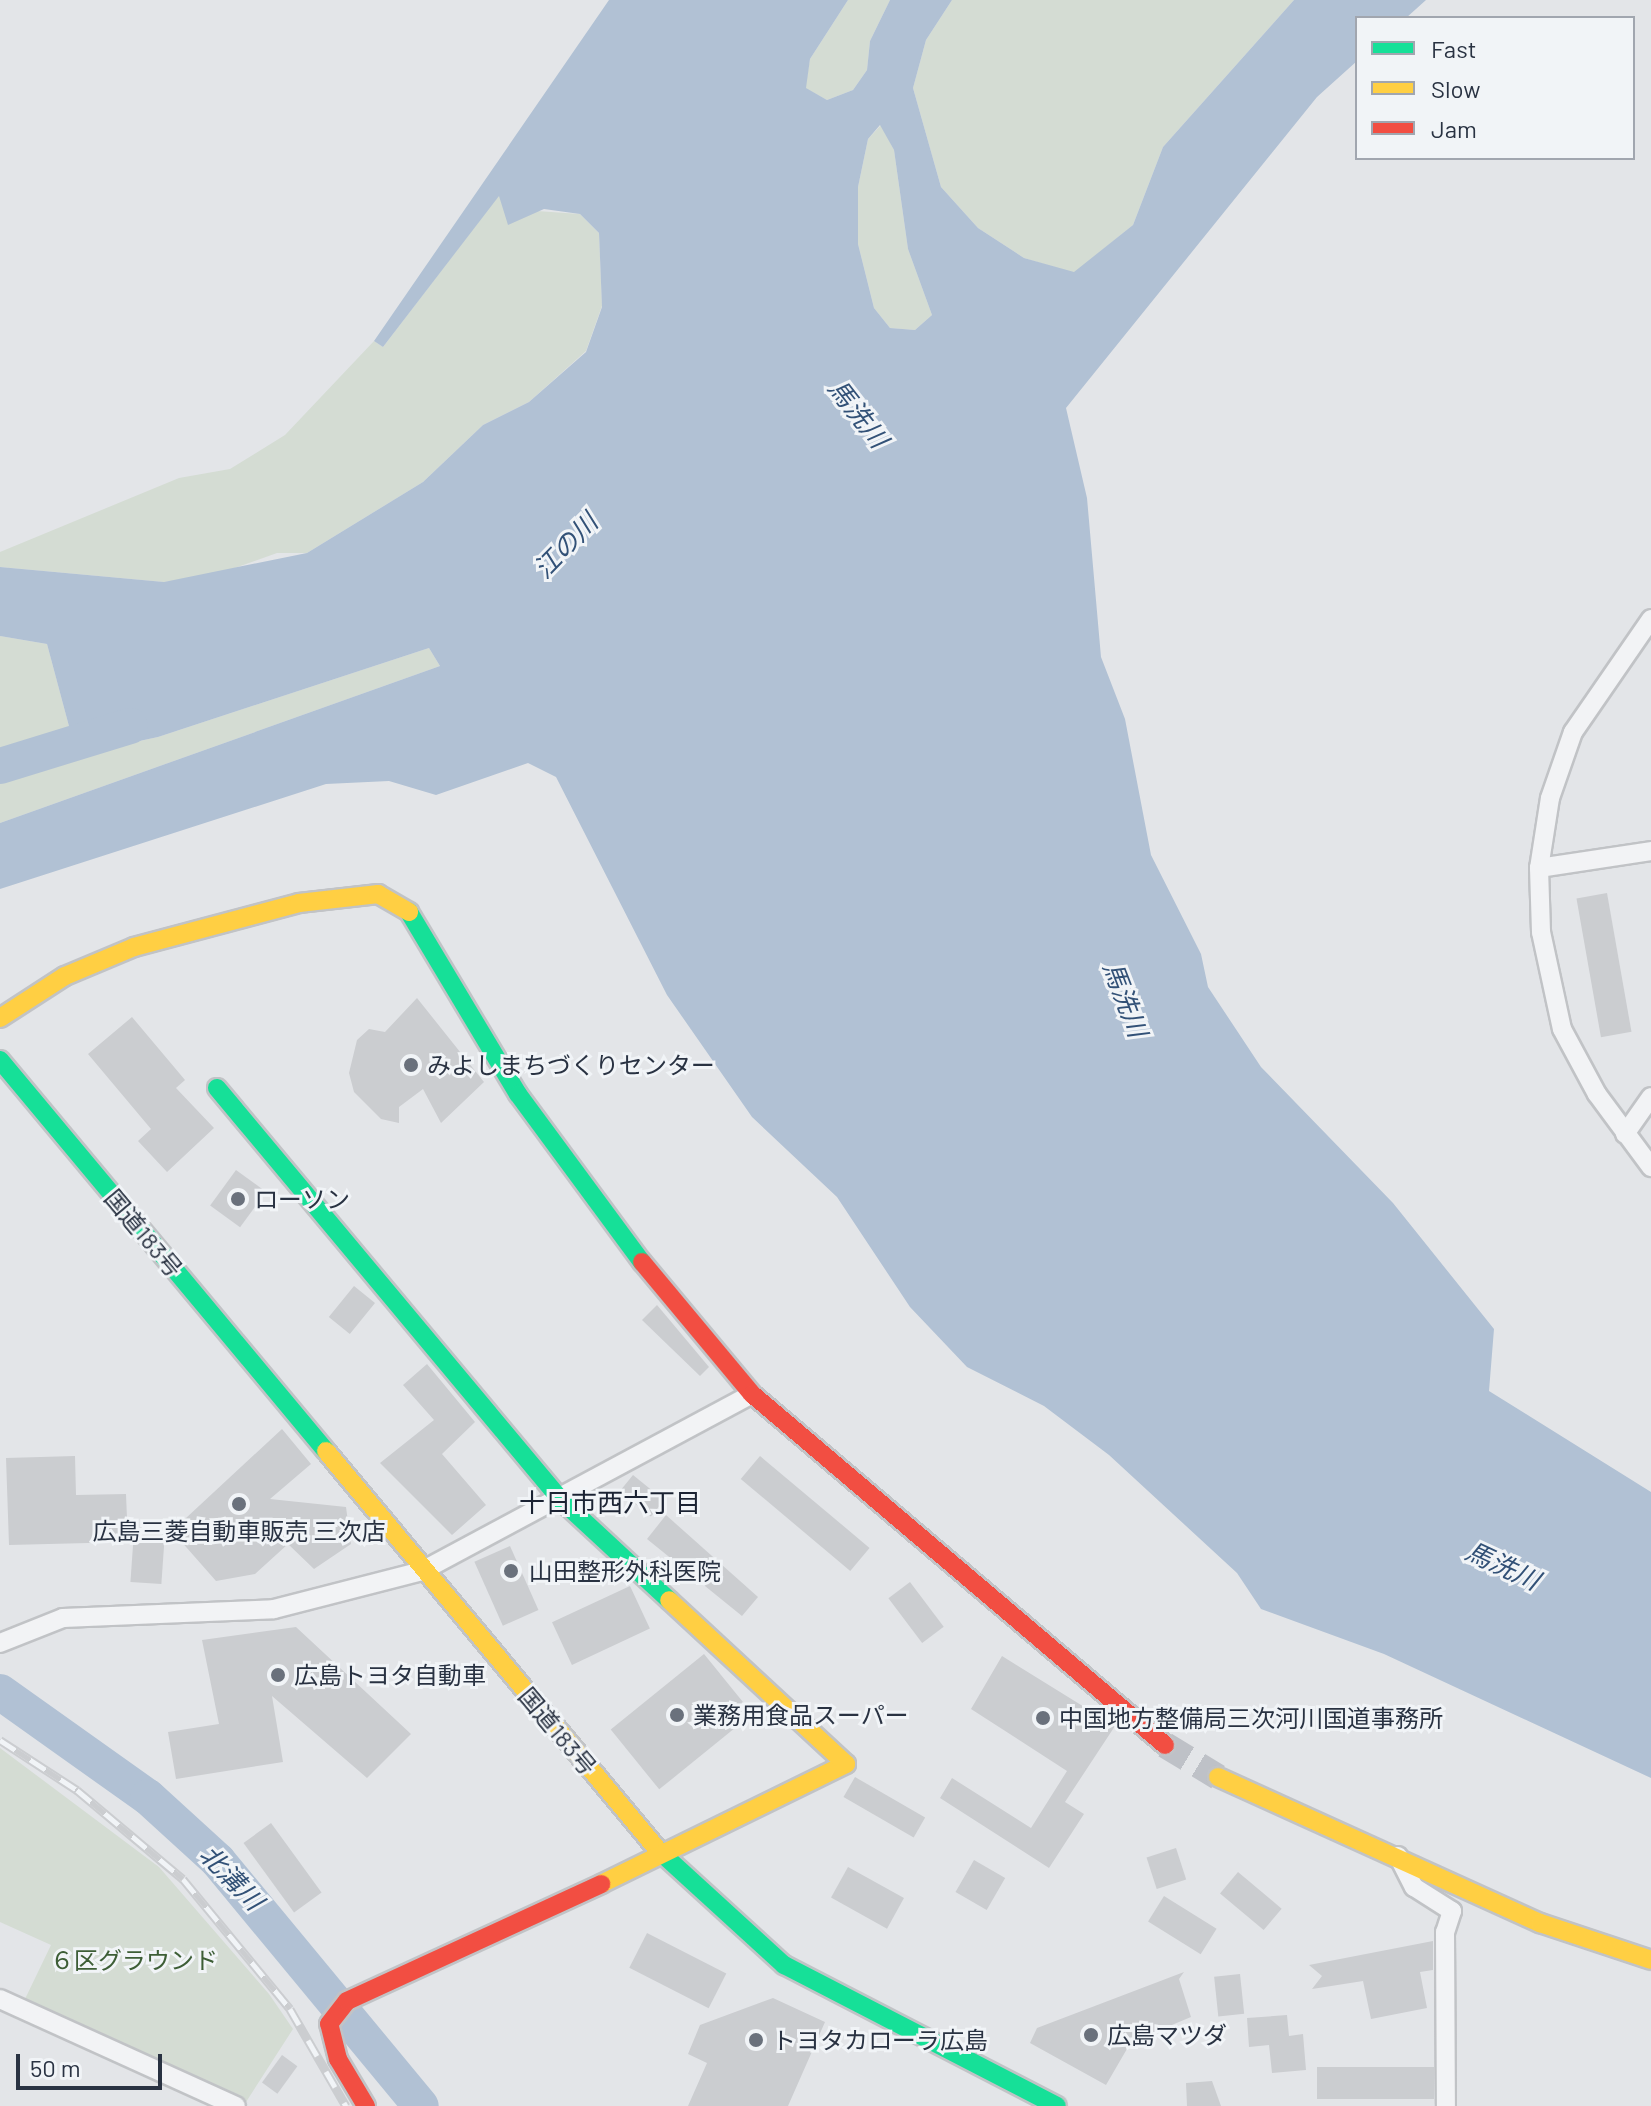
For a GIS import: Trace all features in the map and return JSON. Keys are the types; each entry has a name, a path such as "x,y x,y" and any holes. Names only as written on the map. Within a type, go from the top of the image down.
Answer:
{"main road":[{"path":"0,1018 65,976 134,947 299,903 378,894 406,907 518,1094 636,1255 752,1394 1165,1745"},
{"name":"国道183号","path":"0,1060 422,1571 662,1854 784,1965 1057,2106"},
{"path":"217,1088 561,1500 846,1764 347,2001 329,2024 338,2059 366,2106"},
{"path":"1218,1777 1397,1853 1540,1923 1651,1960"}],"street":[{"path":"1651,619 1573,732 1550,798 1539,868 1541,932 1562,1029 1625,1134 1651,1167"},
{"path":"1539,868 1651,851"},
{"path":"1625,1134 1651,1097"},
{"path":"0,1643 63,1618 274,1609 422,1571 561,1500 752,1394"},
{"path":"1397,1853 1414,1887 1452,1911 1445,1932 1446,2106"},
{"path":"0,1999 236,2106"}],"green space":[{"path":"848,0 890,0 870,41 867,70 853,90 827,100 805,88 810,59"},
{"path":"952,0 1294,0 1163,147 1133,225 1074,273 1024,258 978,228 941,187 913,88 926,40"},
{"path":"881,125 894,150 908,249 932,315 915,330 890,328 874,308 858,244 858,187 868,139"},
{"path":"499,195 507,209 580,214 599,233 602,306 586,351 529,402 483,425 423,482 307,553 277,553 212,576 164,582 0,567 0,552 179,478 230,469 285,435 374,341 383,347"},
{"path":"0,636 47,644 70,730 93,751 158,737 429,648 440,666 0,823"},
{"name":"６区グラウンド","path":"0,1748 159,1867 269,1994 293,2029 246,2102 25,1999 51,1945 0,1922"}],"water":[{"name":"馬洗川","path":"609,0 848,0 810,59 806,88 827,100 853,90 867,70 870,41 890,0 952,0 926,40 913,88 941,187 978,228 1024,258 1074,272 1133,225 1163,147 1294,0 1426,0 1408,16 1355,16 1355,63 1317,97 1066,408 1087,498 1101,657 1125,719 1151,855 1201,954 1208,987 1261,1067 1393,1203 1494,1329 1489,1391 1651,1492 1651,1778 1384,1654 1261,1609 1237,1573 1109,1455 1044,1406 967,1367 910,1307 837,1197 752,1117 667,995 556,777 528,763 436,795 389,781 326,784 0,889 0,823 440,666 429,648 158,737 93,751 70,730 47,644 0,636 0,567 164,582 307,553 423,482 483,425 529,402 586,352 602,307 599,233 580,214 544,209 508,225 499,196 383,347 374,341","holes":["880,125 894,150 908,249 932,315 915,330 890,328 874,308 858,244 858,187 868,139"]}],"building":[{"path":"1607,893 1631,1032 1601,1037 1576,898"},
{"name":"みよしまちづくりセンター","path":"417,998 484,1082 441,1123 423,1089 399,1107 399,1123 381,1119 354,1092 349,1073 357,1040 369,1029 385,1032"},
{"path":"132,1017 185,1080 176,1088 214,1128 167,1172 138,1141 151,1129 88,1054"},
{"name":"ローソン","path":"236,1170 266,1192 240,1227 210,1206"},
{"path":"354,1286 375,1303 350,1334 329,1317"},
{"path":"657,1305 709,1367 700,1376 642,1320"},
{"path":"427,1364 475,1422 442,1454 486,1505 452,1535 380,1463 434,1420 403,1385"},
{"name":"広島三菱自動車販売 三次店","path":"282,1429 311,1464 270,1499 346,1507 351,1544 314,1569 288,1544 255,1574 216,1581 172,1531"},
{"path":"75,1456 76,1495 126,1494 128,1542 9,1545 6,1458"},
{"path":"760,1456 870,1548 850,1571 741,1479"},
{"path":"633,1475 664,1500 651,1516 620,1491"},
{"path":"666,1515 758,1597 742,1616 647,1539"},
{"path":"134,1531 165,1533 161,1584 130,1582"},
{"path":"510,1546 538,1610 503,1626 474,1562"},
{"path":"910,1582 944,1627 922,1643 888,1598"},
{"path":"630,1586 650,1629 572,1665 552,1622"},
{"name":"広島トヨタ自動車","path":"296,1627 411,1734 367,1778 272,1696 283,1762 176,1779 168,1732 219,1724 202,1640"},
{"path":"704,1654 752,1714 659,1789 611,1730"},
{"name":"中国地方整備局三次河川国道事務所","path":"1002,1656 1115,1726 1065,1802 1084,1814 1049,1868 940,1798 952,1778 1031,1828 1067,1771 971,1709"},
{"path":"855,1777 925,1818 914,1837 844,1797"},
{"path":"271,1823 322,1893 294,1913 243,1843"},
{"path":"1176,1848 1186,1879 1157,1889 1147,1858"},
{"path":"974,1860 1005,1878 987,1910 956,1892"},
{"path":"848,1867 904,1898 887,1929 831,1898"},
{"path":"1238,1872 1282,1909 1264,1930 1220,1893"},
{"path":"1164,1896 1217,1929 1201,1954 1148,1921"},
{"path":"647,1933 726,1973 709,2008 629,1968"},
{"path":"1433,1941 1433,1970 1420,1972 1427,2008 1371,2019 1363,1981 1312,1989 1322,1976 1309,1965"},
{"name":"広島マツダ","path":"1184,1972 1179,1979 1191,2017 1131,2042 1106,2085 1030,2043 1037,2028"},
{"path":"1240,1974 1244,2014 1218,2016 1214,1977"},
{"name":"トヨタカローラ広島","path":"773,1998 825,2022 788,2106 688,2106 707,2063 688,2054 700,2025"},
{"path":"1287,2015 1289,2036 1303,2034 1306,2070 1272,2073 1269,2045 1249,2047 1247,2018"},
{"path":"282,2055 297,2066 277,2094 262,2083"},
{"path":"1317,2067 1434,2067 1434,2099 1317,2099"},
{"path":"1212,2081 1221,2106 1187,2106 1186,2083"}],"waterway":[{"name":"江の川","path":"0,766 130,726"},
{"name":"北溝川","path":"0,1692 148,1797 218,1861 421,2106"}],"tunnel":[{"path":"1165,1745 1218,1777"}],"railway":[{"path":"0,1740 77,1790 183,1879 290,2009 346,2106"}],"traffic: fast":[{"path":"409,912 518,1094 642,1262"},
{"path":"0,1060 326,1451"},
{"path":"217,1088 561,1500 669,1600"},
{"path":"658,1850 784,1965 1057,2106"}],"traffic: slow":[{"path":"0,1018 65,976 134,947 299,903 378,894 409,912"},
{"path":"326,1451 658,1850"},
{"path":"601,1884 846,1764 669,1600"},
{"path":"1218,1777 1540,1923 1651,1960"}],"traffic: jam":[{"path":"642,1262 752,1394 1165,1745"},
{"path":"366,2106 338,2059 329,2024 347,2001 601,1884"}],"place":[{"name":"みよしまちづくりセンター","path":"411,1065"},
{"name":"ローソン","path":"238,1199"},
{"name":"広島三菱自動車販売 三次店","path":"239,1504"},
{"name":"山田整形外科医院","path":"511,1571"},
{"name":"広島トヨタ自動車","path":"278,1675"},
{"name":"業務用食品スーパー","path":"677,1715"},
{"name":"中国地方整備局三次河川国道事務所","path":"1043,1718"},
{"name":"広島マツダ","path":"1091,2035"},
{"name":"トヨタカローラ広島","path":"756,2040"}],"district":[{"name":"十日市西六丁目","path":"610,1502"}]}
